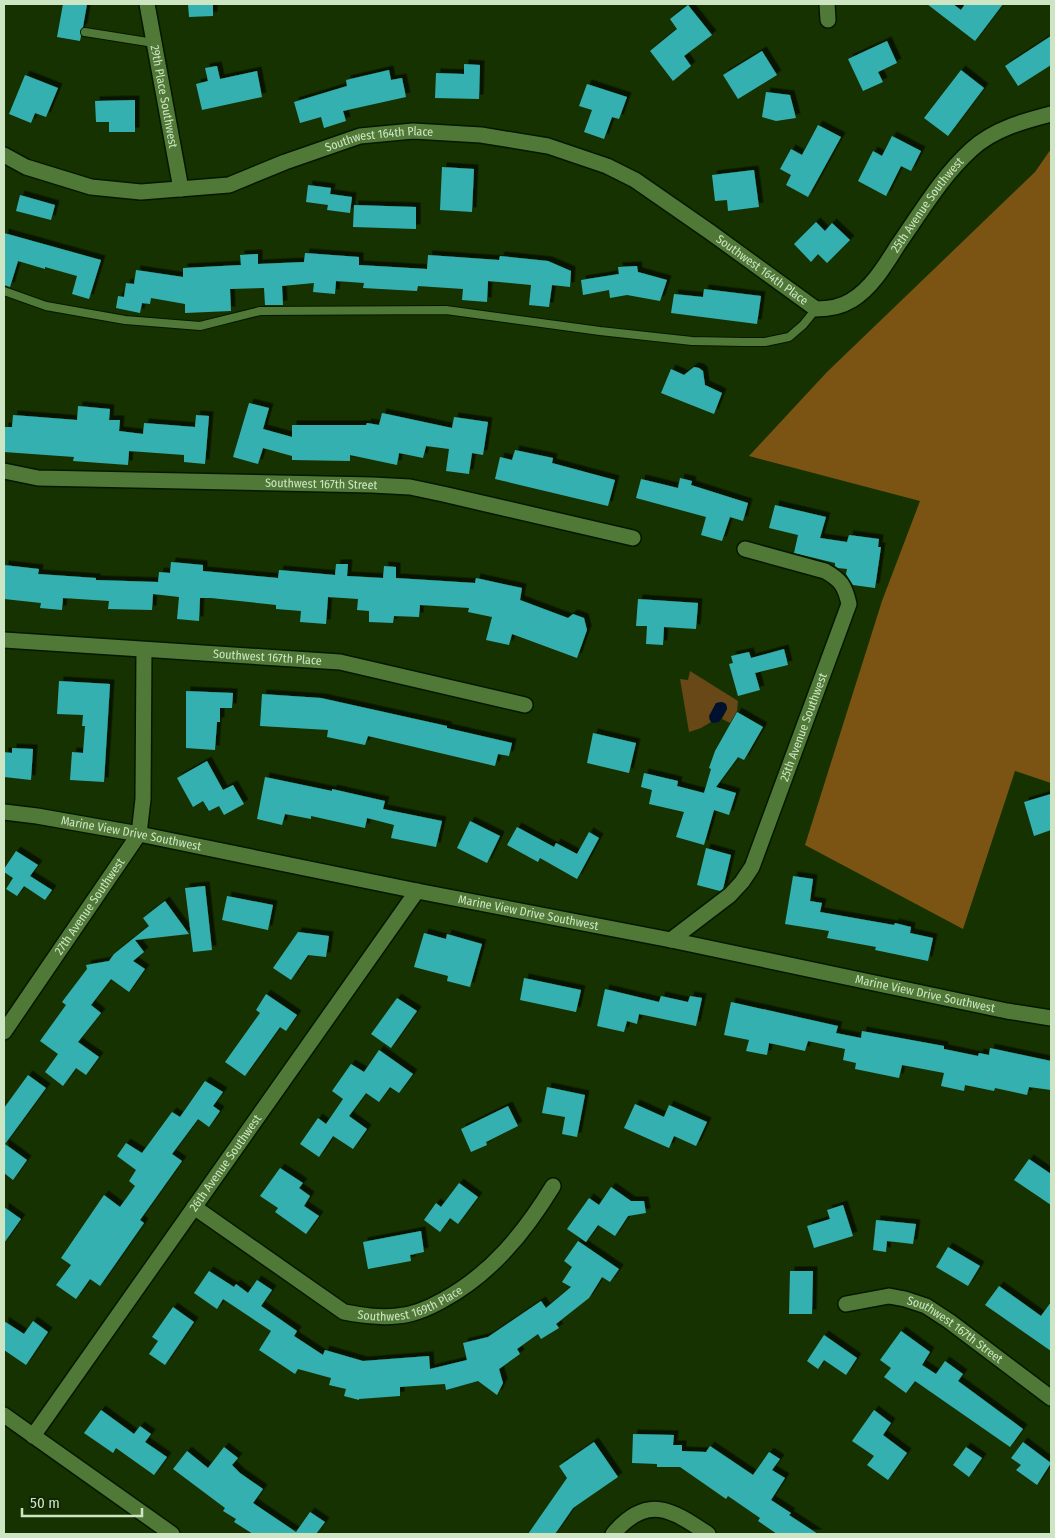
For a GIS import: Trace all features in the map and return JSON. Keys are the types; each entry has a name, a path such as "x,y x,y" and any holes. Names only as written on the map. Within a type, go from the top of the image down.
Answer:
{"street":[{"name":"29th Place Southwest","path":"147,4 181,188"},
{"path":"827,4 828,20"},
{"name":"25th Avenue Southwest","path":"816,309 839,307 854,300 871,284 947,174 973,147 1002,129 1051,114"},
{"name":"Southwest 164th Place","path":"4,156 26,166 91,187 141,192 229,185 285,162 360,136 423,131 481,135 548,146 607,166 635,180 816,309"},
{"name":"Southwest 167th Street","path":"4,471 38,478 410,487 633,538"},
{"name":"25th Avenue Southwest","path":"671,940 730,895 752,867 849,604 843,584 825,571 745,549"},
{"name":"Southwest 167th Place","path":"4,640 340,662 525,705"},
{"name":"27th Avenue Southwest","path":"4,1032 139,834 143,799 144,650"},
{"name":"Marine View Drive Southwest","path":"4,812 139,834 417,891 671,940 1007,1011 1051,1018"},
{"name":"26th Avenue Southwest","path":"33,1436 417,891"},
{"name":"Southwest 169th Place","path":"194,1207 344,1312 367,1317 398,1316 426,1309 453,1295 482,1275 504,1254 524,1230 554,1186"},
{"name":"Southwest 167th Street","path":"846,1304 889,1296 926,1306 1051,1398"},
{"path":"4,1415 172,1534"},
{"path":"613,1534 629,1518 644,1511 662,1509 680,1515 708,1534"}],"lane":[{"path":"85,32 154,43"},
{"name":"Southwest 164th Place","path":"4,291 46,306 125,320 200,326 260,311 446,310 600,331 692,341 735,342 765,342 789,337 803,325 816,309"}],"shaded area":[{"path":"1051,149 1051,783 1015,771 963,929 805,845 882,601 920,501 749,456 827,372 1035,172"},
{"path":"690,671 738,701 737,711 730,723 722,719 727,709 726,704 722,702 716,703 709,719 711,722 689,732 680,679 688,680"}],"water":[{"path":"722,702 726,704 727,709 719,722 713,723 709,716 716,703"}],"building":[{"path":"63,4 87,4 83,27 80,31 80,41 57,37"},
{"path":"188,4 213,4 213,16 189,17"},
{"path":"927,4 953,4 961,10 965,4 1003,4 975,41"},
{"path":"688,5 712,35 684,56 691,66 673,81 650,51 677,29 670,19"},
{"path":"1051,36 1051,65 1018,86 1005,66"},
{"path":"887,41 897,63 878,72 883,82 863,91 848,59"},
{"path":"762,51 777,75 738,99 723,75"},
{"path":"464,64 480,65 479,99 435,98 436,73 464,74"},
{"path":"217,66 220,79 257,71 262,97 202,110 196,84 208,81 205,68"},
{"path":"389,70 391,80 402,78 406,97 343,111 346,121 324,128 321,117 300,123 294,102 347,86 346,80"},
{"path":"961,70 984,88 948,136 924,118"},
{"path":"25,75 58,88 46,117 35,113 31,123 9,114"},
{"path":"587,84 627,97 619,119 612,117 604,139 584,132 592,110 579,106"},
{"path":"766,92 790,95 796,118 776,121 762,117"},
{"path":"135,100 135,132 109,132 109,122 96,122 95,101"},
{"path":"818,125 841,137 808,197 786,185 791,175 780,169 791,149 802,155"},
{"path":"892,136 921,151 911,171 901,166 886,196 858,181 873,151 882,156"},
{"path":"442,167 474,169 472,212 440,210"},
{"path":"754,170 759,207 728,211 727,200 715,201 712,175"},
{"path":"308,185 331,188 330,194 352,197 350,213 327,210 328,205 306,202"},
{"path":"20,195 55,205 51,220 16,211"},
{"path":"354,205 416,207 416,229 353,227"},
{"path":"816,222 825,231 832,223 850,240 827,263 818,254 811,262 794,244"},
{"path":"4,233 101,260 89,299 72,294 77,276 18,261 10,287 4,285"},
{"path":"305,253 359,257 359,265 427,269 428,255 499,260 500,256 548,261 571,271 570,287 552,285 549,307 529,305 531,285 488,281 487,302 462,300 463,289 418,286 417,291 363,288 364,283 336,281 335,294 313,292 314,283 282,286 283,305 265,305 264,288 230,289 231,311 185,313 185,304 151,298 150,304 142,303 140,313 116,308 118,296 124,297 126,283 134,284 136,270 183,277 183,268 241,265 240,255 258,254 258,264 304,262"},
{"path":"637,266 638,272 667,280 660,301 627,295 610,298 609,290 583,295 581,280 619,274 618,267"},
{"path":"704,289 761,296 757,324 671,313 674,294 703,297"},
{"path":"694,367 703,371 705,385 722,393 714,414 661,393 671,369 684,375"},
{"path":"249,403 269,408 263,429 292,437 292,425 366,425 367,423 379,425 382,413 452,428 454,417 488,422 483,455 472,453 469,474 446,471 449,449 426,446 423,458 399,453 397,465 350,455 350,461 292,460 292,456 263,448 258,464 233,457"},
{"path":"78,406 110,409 109,420 120,420 119,431 143,434 144,423 195,427 196,415 209,416 205,464 184,462 184,455 129,451 128,465 73,461 74,457 4,452 4,427 12,427 13,415 77,420"},
{"path":"515,450 553,458 552,463 615,480 608,506 495,479 500,457 512,460"},
{"path":"680,478 692,481 691,485 748,503 743,521 730,517 722,541 701,535 706,517 636,498 641,479 678,488"},
{"path":"775,505 826,517 820,538 847,542 849,535 879,539 878,547 881,547 875,588 853,585 846,574 847,569 838,568 835,566 835,563 794,553 798,535 769,528"},
{"path":"171,562 203,565 203,571 278,578 279,570 335,575 336,564 348,564 347,576 383,578 384,566 396,567 396,578 475,583 476,578 522,588 520,600 568,618 573,614 584,618 587,630 577,658 512,634 509,645 486,640 492,617 468,612 469,608 420,605 419,617 394,616 393,623 369,622 369,611 357,610 358,599 328,597 326,624 300,622 301,611 276,609 276,605 211,598 200,598 199,621 177,619 179,597 153,594 152,610 108,609 109,601 63,598 62,610 40,608 41,603 4,599 4,565 39,569 38,574 96,578 96,580 158,582 159,572 170,573"},
{"path":"638,599 698,603 696,629 664,627 663,645 646,644 647,626 636,626"},
{"path":"784,649 788,665 755,673 760,690 738,696 729,664 733,663 731,656 749,652 751,658"},
{"path":"59,681 110,684 104,782 70,780 72,752 83,753 85,726 82,726 83,715 57,714"},
{"path":"186,691 233,693 232,708 220,708 220,722 217,722 215,750 186,748"},
{"path":"262,694 321,698 447,726 447,728 512,743 509,756 498,754 495,766 368,736 365,745 327,737 328,730 260,726"},
{"path":"737,712 763,727 744,760 738,757 716,787 736,793 729,815 714,810 704,845 676,837 684,812 649,804 652,790 641,787 644,773 678,781 677,786 704,793 715,751"},
{"path":"593,733 636,743 629,773 587,763"},
{"path":"12,748 33,749 31,780 4,777 4,752 12,753"},
{"path":"207,761 223,790 233,785 244,804 224,815 219,806 209,811 203,801 193,807 177,778"},
{"path":"265,777 385,801 383,809 442,821 436,847 391,838 394,825 367,818 365,828 311,816 311,819 285,814 282,825 257,819"},
{"path":"1051,794 1051,830 1034,836 1024,802"},
{"path":"470,821 500,836 487,863 457,848"},
{"path":"517,827 554,847 556,843 577,854 589,832 599,838 577,879 540,858 538,862 507,845"},
{"path":"706,848 731,855 723,889 720,891 697,885"},
{"path":"16,851 38,865 30,876 52,890 45,900 24,886 17,896 6,889 13,878 4,872 4,869"},
{"path":"793,876 813,879 810,901 822,903 820,912 894,925 895,923 911,927 910,933 933,938 928,961 875,950 876,947 827,938 829,931 785,924"},
{"path":"205,886 212,950 193,952 185,888"},
{"path":"227,896 273,905 268,930 222,920"},
{"path":"165,901 189,934 135,940 144,952 133,961 145,969 129,992 111,979 91,1005 101,1013 78,1042 99,1057 86,1075 76,1068 63,1086 45,1072 58,1054 40,1041 66,1005 62,1002 87,969 86,965 109,961 114,954 149,926 143,918"},
{"path":"298,932 329,936 326,957 308,955 291,980 273,968"},
{"path":"424,933 446,939 447,934 482,944 470,987 447,981 448,976 414,967"},
{"path":"524,978 581,990 576,1012 520,1000"},
{"path":"605,989 659,1002 661,996 688,1002 690,996 702,998 696,1026 639,1014 637,1024 627,1021 624,1032 597,1026"},
{"path":"266,994 297,1015 286,1031 280,1027 245,1076 225,1062 260,1013 256,1010"},
{"path":"397,998 417,1011 391,1048 371,1034"},
{"path":"731,1002 838,1026 836,1033 861,1038 862,1031 944,1046 944,1049 978,1056 979,1053 989,1055 990,1048 1051,1061 1051,1090 1029,1087 1027,1095 995,1088 994,1091 965,1085 964,1091 941,1086 944,1073 902,1065 899,1078 855,1069 856,1063 843,1060 845,1049 808,1041 805,1051 769,1043 767,1055 746,1051 749,1040 724,1035"},
{"path":"379,1050 413,1074 399,1093 390,1087 379,1102 366,1093 349,1116 367,1129 353,1149 333,1136 319,1157 300,1144 318,1118 326,1124 343,1099 332,1091 351,1064 364,1072"},
{"path":"28,1075 46,1088 5,1144 27,1160 13,1180 4,1173 4,1108"},
{"path":"205,1081 223,1092 213,1106 220,1111 209,1127 198,1119 172,1154 182,1161 140,1220 144,1223 100,1286 90,1279 76,1299 56,1285 71,1265 61,1258 104,1195 120,1207 135,1186 129,1181 136,1170 117,1156 126,1143 142,1153 172,1112 180,1117"},
{"path":"547,1087 585,1095 577,1137 562,1134 565,1117 542,1113"},
{"path":"635,1104 664,1117 669,1105 707,1122 696,1146 674,1136 669,1148 624,1128"},
{"path":"508,1106 518,1126 486,1142 487,1145 471,1152 461,1129"},
{"path":"1029,1159 1051,1174 1051,1205 1014,1180"},
{"path":"280,1168 303,1183 299,1188 310,1196 304,1206 319,1216 306,1234 275,1212 278,1208 260,1196"},
{"path":"459,1183 478,1197 458,1224 450,1218 440,1232 424,1220 436,1203 441,1207"},
{"path":"611,1187 631,1201 644,1201 646,1213 628,1216 615,1236 598,1225 586,1242 567,1229 589,1198 599,1205"},
{"path":"843,1205 853,1236 814,1248 807,1226 830,1219 827,1210"},
{"path":"4,1207 21,1219 4,1243"},
{"path":"876,1220 916,1224 913,1244 887,1241 886,1252 873,1250"},
{"path":"421,1231 424,1252 410,1255 411,1261 368,1269 363,1242"},
{"path":"578,1241 619,1269 610,1282 602,1277 589,1298 556,1324 559,1328 541,1339 538,1334 517,1349 520,1354 499,1369 503,1383 497,1395 478,1381 446,1390 445,1384 400,1387 400,1396 359,1400 344,1396 346,1389 329,1385 331,1378 298,1369 295,1374 259,1350 271,1331 223,1299 217,1309 194,1293 209,1271 234,1287 236,1284 248,1293 257,1280 272,1290 261,1306 297,1331 294,1336 323,1355 325,1350 363,1361 429,1356 430,1369 467,1360 463,1343 488,1337 541,1301 546,1308 571,1287 562,1282 572,1267 564,1261"},
{"path":"948,1247 980,1266 968,1286 936,1267"},
{"path":"790,1271 813,1271 812,1314 789,1314"},
{"path":"999,1286 1041,1316 1051,1302 1051,1351 985,1305"},
{"path":"173,1307 194,1322 165,1365 149,1354 158,1341 152,1337"},
{"path":"4,1321 24,1334 33,1321 48,1332 26,1365 4,1350"},
{"path":"901,1331 930,1352 922,1365 936,1374 945,1361 963,1374 958,1381 1023,1429 1010,1447 915,1381 906,1393 884,1377 891,1368 880,1360"},
{"path":"824,1335 857,1358 846,1375 824,1360 818,1369 807,1361"},
{"path":"101,1410 134,1434 140,1426 151,1434 145,1442 167,1457 154,1475 116,1448 113,1453 84,1433"},
{"path":"874,1410 891,1423 883,1435 907,1453 888,1480 867,1465 874,1456 852,1441"},
{"path":"633,1434 674,1435 673,1445 682,1445 682,1451 706,1452 710,1446 753,1475 769,1452 780,1459 772,1470 785,1478 771,1500 791,1513 789,1515 818,1534 777,1534 758,1521 760,1518 728,1496 726,1499 680,1467 657,1467 657,1464 632,1463"},
{"path":"594,1442 618,1477 573,1508 555,1534 528,1534 567,1478 559,1466"},
{"path":"1023,1442 1051,1463 1037,1485 1016,1470 1021,1465 1011,1458"},
{"path":"224,1447 238,1458 232,1465 263,1489 253,1503 296,1532 310,1512 325,1522 316,1534 253,1534 234,1522 236,1519 223,1511 225,1508 173,1469 187,1451 208,1468"},
{"path":"966,1447 982,1458 969,1477 953,1465"}]}
